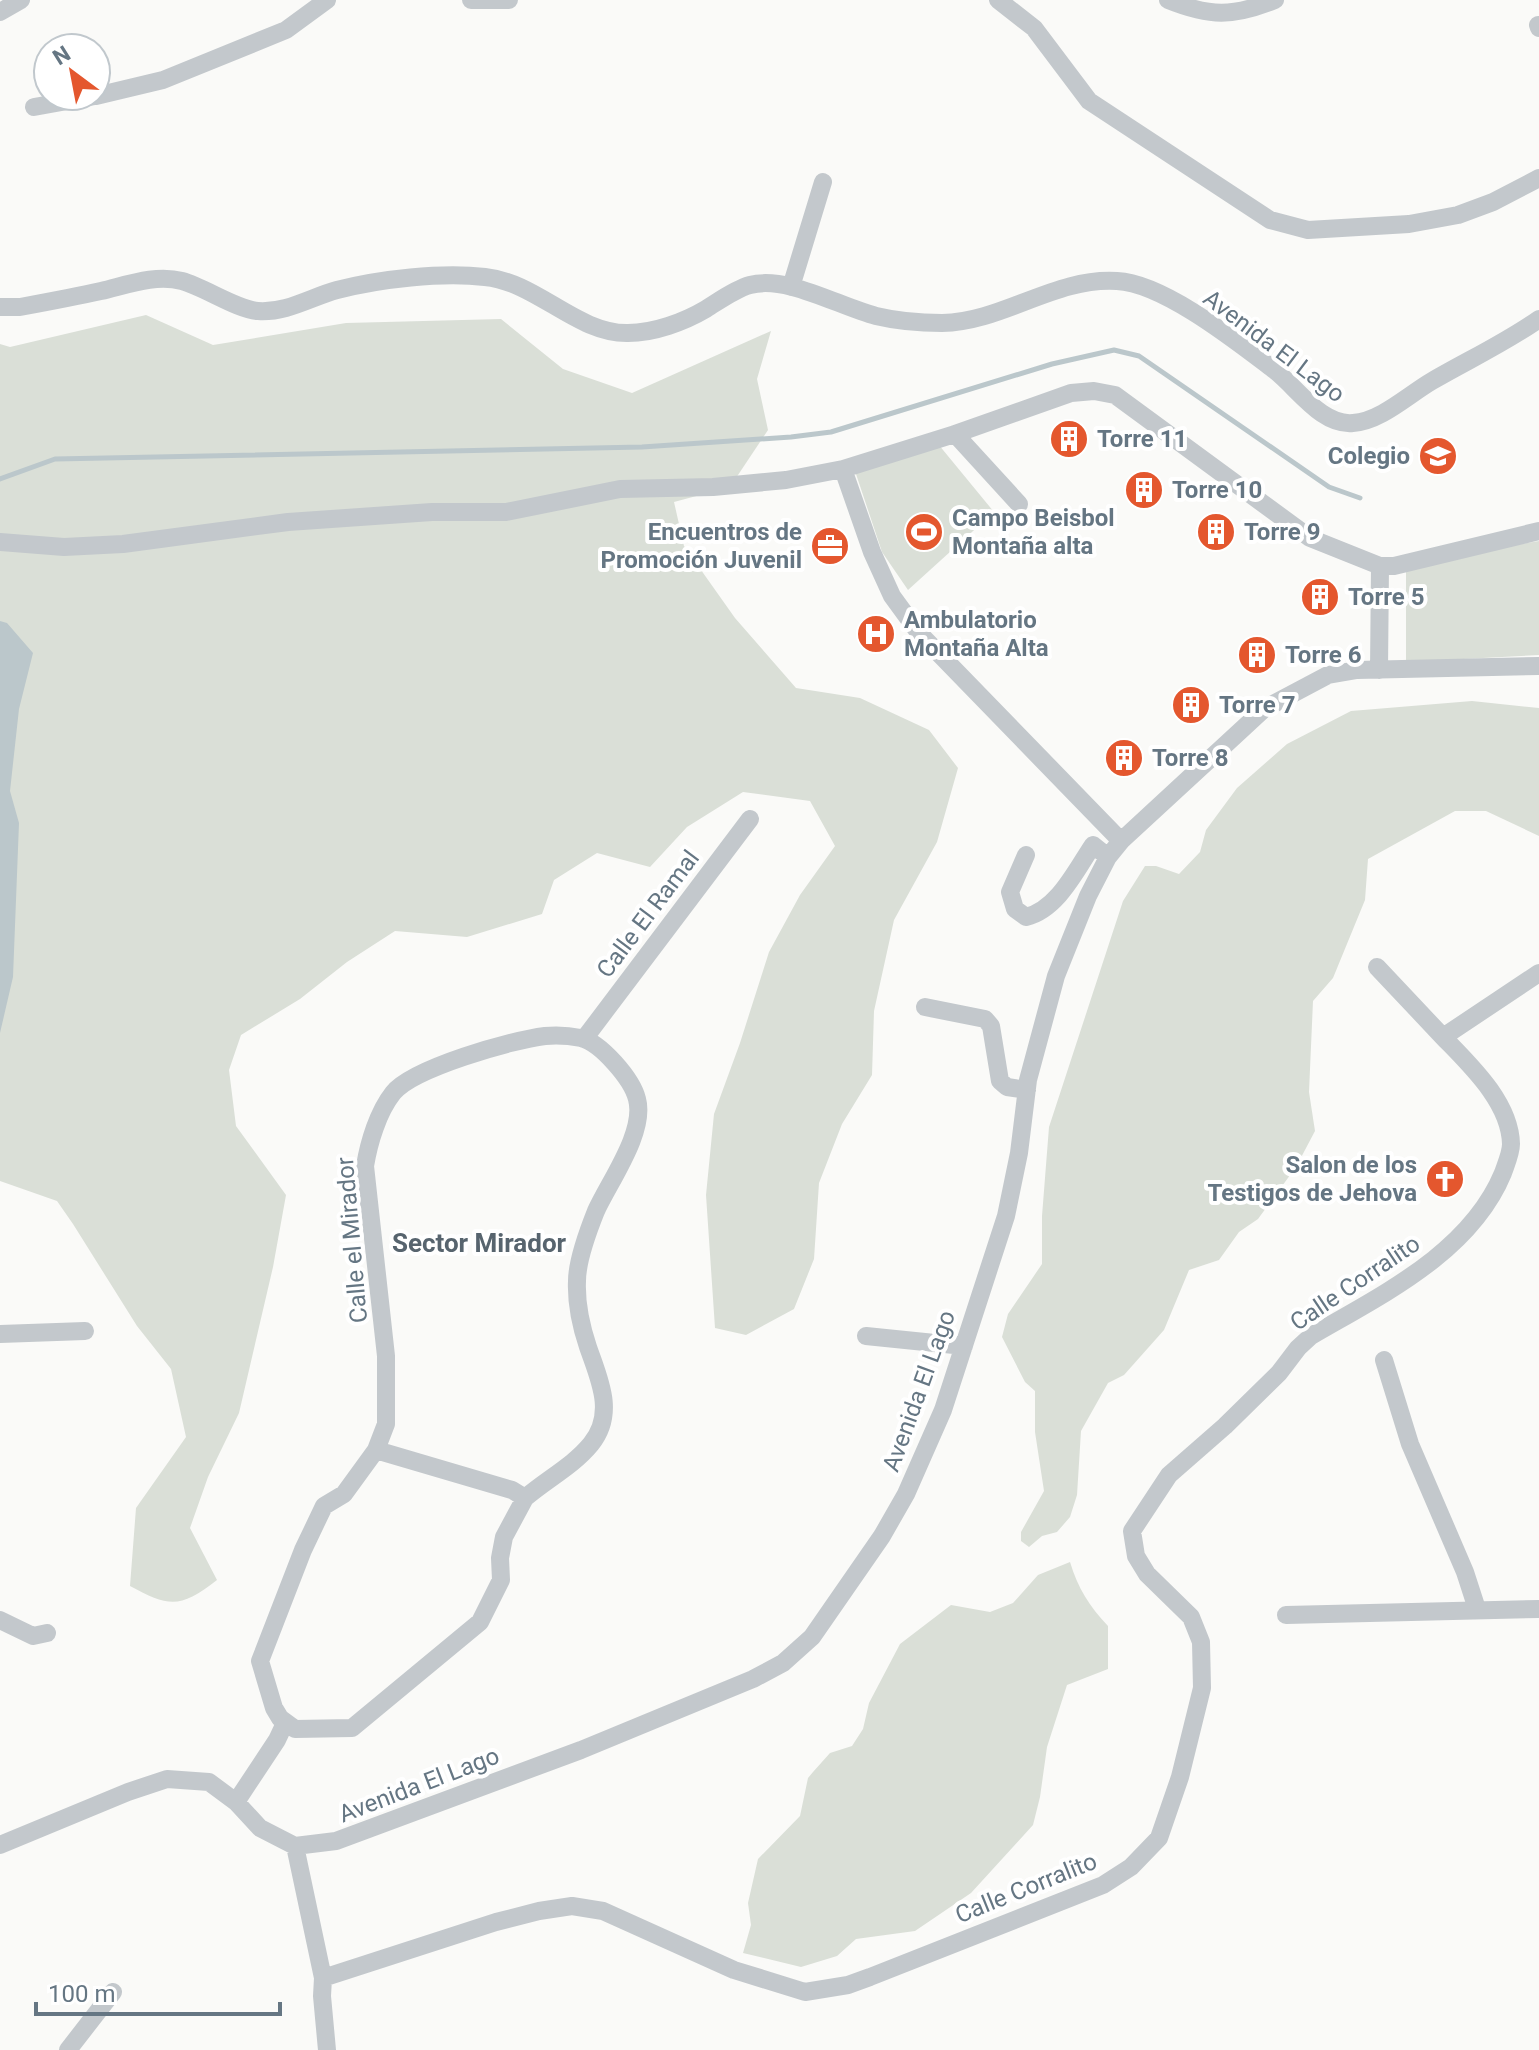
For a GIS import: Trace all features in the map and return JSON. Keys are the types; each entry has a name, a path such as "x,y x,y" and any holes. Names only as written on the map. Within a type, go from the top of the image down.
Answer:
{"street":[{"path":"0,12 21,0"},
{"path":"112,92 163,80 286,30 327,0"},
{"path":"471,0 509,0"},
{"path":"998,0 1034,28 1089,101 1106,115 1270,220 1308,230 1409,224 1458,215 1493,202 1539,178"},
{"path":"1168,0 1202,12 1228,15 1275,0"},
{"path":"791,287 823,182"},
{"name":"Avenida El Lago","path":"0,307 20,307 156,279 180,281 255,312 284,309 333,291 354,287 420,277 479,276 507,280 591,325 616,333 634,333 662,327 701,312 750,285 791,287 877,316 942,323 977,319 1068,287 1118,281 1142,286 1173,300 1276,371 1337,423 1352,424 1371,420 1539,319"},
{"path":"0,542 64,547 108,545 288,522 432,512 506,512 620,489 713,487 786,480 843,469 1071,393 1094,391 1115,395 1310,538 1380,566 1394,566 1539,531"},
{"path":"955,434 1019,504"},
{"path":"843,469 872,552 901,609 919,633 1121,841"},
{"path":"1379,670 1380,566"},
{"name":"Avenida El Lago","path":"295,1846 336,1841 581,1750 753,1679 783,1663 812,1637 882,1536 906,1494 943,1410 1006,1216 1019,1153 1027,1090 1056,976 1088,896 1108,857 1121,841 1264,709 1328,675 1357,670 1539,666"},
{"name":"Calle El Ramal","path":"584,1039 750,819"},
{"path":"1026,855 1010,892 1015,909 1026,917 1038,914 1054,900 1093,845 1108,857"},
{"path":"1377,967 1443,1037 1539,973"},
{"path":"925,1007 985,1019 991,1026 1000,1081 1007,1087 1027,1090"},
{"name":"Calle el Mirador","path":"376,1450 386,1424 386,1356 365,1166 368,1144 383,1110 393,1092 411,1077 438,1067 548,1035 584,1039"},
{"name":"Calle Corralito","path":"323,1978 496,1922 572,1906 603,1911 734,1970 805,1992 848,1985 1103,1885 1131,1867 1159,1838 1180,1777 1202,1688 1201,1642 1191,1617 1147,1574 1136,1556 1132,1531 1169,1475 1246,1406 1279,1373 1298,1348 1311,1336 1406,1280 1436,1258 1495,1193 1511,1144 1507,1126 1489,1085 1443,1037"},
{"path":"525,1498 512,1490 376,1450 344,1494 324,1506 303,1550 260,1661 274,1708 285,1723 295,1729 352,1728 480,1622 501,1580 500,1558 504,1537 525,1498 574,1461 593,1441 604,1419 600,1375 587,1345 576,1297 577,1274 597,1210 619,1168 639,1115 630,1082 619,1066 584,1039"},
{"path":"0,1334 85,1331"},
{"path":"866,1336 964,1346"},
{"path":"1384,1360 1410,1444 1465,1572 1477,1609"},
{"path":"1286,1615 1539,1609"},
{"path":"0,1620 33,1636 47,1633"},
{"path":"236,1802 285,1723"},
{"path":"0,1845 167,1779 209,1782 236,1802 260,1828 295,1846 323,1978 327,2050"},
{"path":"68,2050 113,1992"}],"shaded area":[{"path":"146,315 213,345 346,323 501,319 563,369 632,393 771,331 757,379 768,430 730,487 674,502 684,546 735,618 796,688 860,698 929,730 958,768 937,842 894,920 874,1011 872,1075 842,1124 819,1183 814,1259 794,1309 746,1335 715,1328 706,1195 714,1114 769,952 800,895 835,846 810,801 743,792 687,827 650,867 597,853 554,880 542,914 467,937 395,931 347,962 300,999 241,1035 229,1070 236,1126 286,1195 273,1267 239,1413 208,1477 190,1528 217,1580 193,1596 174,1602 155,1598 130,1586 136,1508 186,1437 171,1369 137,1326 57,1201 0,1181 0,344 10,347"},
{"name":"Campo Beisbol Montaña alta","path":"934,439 994,512 908,590 882,552 854,468"},
{"path":"1539,541 1539,655 1406,662 1406,564"},
{"path":"0,621 7,623 33,653 19,709 10,791 19,823 13,977 0,1033"},
{"path":"1472,701 1539,708 1539,836 1486,811 1455,811 1368,859 1365,900 1333,978 1313,1001 1309,1092 1315,1131 1296,1167 1258,1219 1239,1232 1219,1260 1189,1270 1164,1330 1124,1375 1108,1383 1081,1431 1077,1495 1070,1517 1057,1532 1042,1536 1029,1547 1021,1541 1021,1532 1044,1491 1035,1432 1035,1391 1025,1382 1002,1337 1008,1314 1042,1264 1042,1216 1049,1127 1123,901 1145,866 1156,866 1179,874 1200,852 1206,830 1237,788 1287,744 1351,711"},
{"path":"1070,1562 1085,1596 1108,1626 1108,1669 1067,1685 1047,1747 1033,1825 971,1893 915,1931 856,1939 837,1956 801,1967 743,1953 751,1925 748,1903 758,1859 800,1816 808,1778 830,1753 852,1746 863,1729 869,1703 900,1644 951,1605 990,1612 1013,1603 1038,1575"}],"waterway":[{"path":"0,479 55,459 642,447 791,437 831,432 1052,364 1114,350 1139,356 1329,487 1360,498"}],"place":[{"name":"Torre 11","path":"1069,439"},
{"name":"Colegio","path":"1438,456"},
{"name":"Torre 10","path":"1144,490"},
{"name":"Campo Beisbol Montaña alta","path":"924,532"},
{"name":"Torre 9","path":"1216,532"},
{"name":"Encuentros de Promoción Juvenil","path":"830,546"},
{"name":"Torre 5","path":"1320,597"},
{"name":"Ambulatorio Montaña Alta","path":"876,634"},
{"name":"Torre 6","path":"1257,655"},
{"name":"Torre 7","path":"1191,705"},
{"name":"Torre 8","path":"1124,758"},
{"name":"Salon de los Testigos de Jehova","path":"1445,1179"}],"district":[{"name":"Sector Mirador","path":"479,1243"}]}
